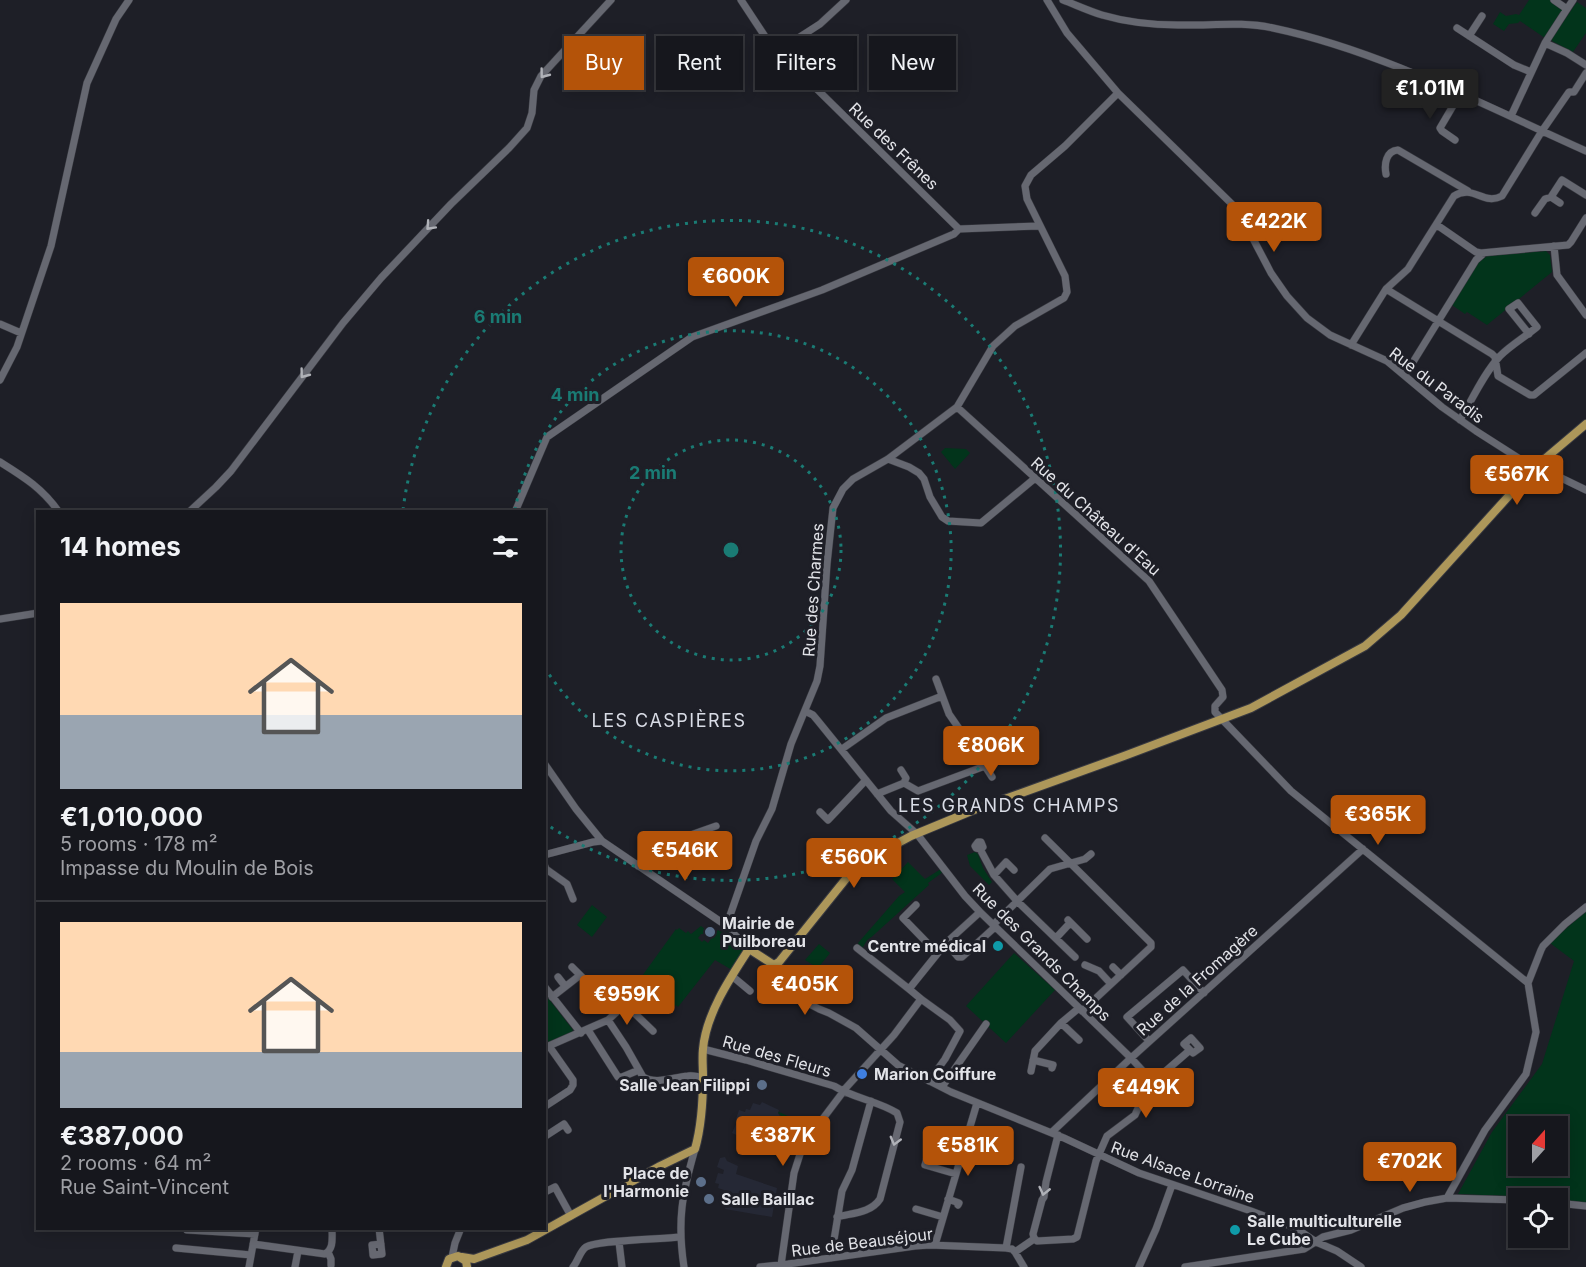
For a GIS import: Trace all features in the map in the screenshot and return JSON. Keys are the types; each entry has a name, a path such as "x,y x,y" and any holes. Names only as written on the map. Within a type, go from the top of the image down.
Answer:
{"main road":[{"path":"546,1230 695,1149 698,1140 703,1049 714,1007 749,950 774,965 861,863 917,834 974,810 1251,708 1365,646 1401,615 1534,468 1586,424"},
{"path":"451,1261 474,1259 527,1240 545,1230"},
{"path":"468,1267 474,1259"},
{"path":"451,1261 466,1261 468,1267"}],"street":[{"path":"0,380 17,347 51,246 87,83 116,19 129,0"},
{"path":"191,510 231,471 343,323 381,278 527,128 532,112 534,90 541,76 611,0"},
{"name":"Rue des Frênes","path":"741,0 765,36"},
{"path":"801,36 820,24 846,0"},
{"name":"Rue du Paradis","path":"1047,0 1067,33 1118,93 1238,210 1264,261 1287,296 1307,318 1330,335 1387,361 1460,420 1534,468 1551,473 1586,490"},
{"path":"1064,0 1103,15 1132,21 1161,25 1222,24 1271,28 1345,48 1416,75 1586,151"},
{"path":"1554,0 1567,9"},
{"path":"1511,116 1545,43 1573,0"},
{"path":"1469,36 1482,16"},
{"path":"1457,28 1514,65 1531,72"},
{"path":"1545,43 1586,65"},
{"path":"1386,174 1385,162 1390,153 1398,150 1468,191 1488,199 1502,196 1542,131 1569,92 1574,92 1586,73"},
{"name":"Rue des Frênes","path":"818,90 959,229"},
{"path":"957,407 993,346 1015,326 1064,298 1067,292 1065,276 1025,193 1025,186 1031,175 1065,146 1118,93"},
{"path":"1455,140 1440,128 1460,94"},
{"path":"1535,213 1545,199 1551,197 1562,180 1586,195"},
{"path":"1351,345 1386,289 1408,269 1437,225 1454,196 1456,190 1454,184"},
{"path":"1454,196 1468,191"},
{"path":"1551,197 1560,203"},
{"path":"1405,375 1476,256 1484,253 1570,244 1586,218"},
{"path":"1437,225 1476,256"},
{"path":"516,510 547,437 692,337 822,290 954,234 959,229 1040,226"},
{"path":"1554,246 1557,275 1586,315"},
{"path":"1386,289 1492,354 1495,357 1499,377 1532,396 1586,353"},
{"path":"1460,420 1500,356 1529,334 1537,327 1518,303 1509,309 1529,334"},
{"path":"1579,304 1586,310"},
{"path":"0,324 21,333"},
{"name":"Rue des Charmes","path":"727,924 756,841 772,808 791,744 817,681 833,508 843,489 853,479 888,459 957,407"},
{"name":"Rue du Château d'Eau","path":"957,407 1149,581 1222,690 1223,697 1215,706 1215,712 1221,719"},
{"path":"888,459 909,467 924,478 930,497 942,517 948,521 981,523 1034,479"},
{"path":"0,462 31,481 57,510"},
{"path":"0,619 36,613"},
{"path":"936,680 949,714 992,777"},
{"path":"842,749 886,718 942,696"},
{"name":"Rue des Grands Champs","path":"805,711 813,715 891,811 917,834 980,912 1154,1082"},
{"path":"1221,719 1291,792 1528,983"},
{"path":"546,766 600,839 727,924 749,950"},
{"path":"904,783 918,791 985,766"},
{"path":"901,770 906,778 904,783"},
{"path":"820,812 828,820 866,780"},
{"path":"877,794 904,783"},
{"path":"638,866 651,849 716,826"},
{"path":"1031,1071 1035,1051 1061,1023 1111,984 1150,947 1150,942 1045,838"},
{"path":"546,854 600,839"},
{"path":"980,849 994,875 1017,901 1075,957"},
{"name":"Rue de la Fromagère","path":"1055,1134 1149,1041 1362,849"},
{"path":"946,943 958,957 962,957 1050,869 1070,864 1091,854"},
{"path":"994,875 1006,862 1014,870"},
{"path":"546,869 567,884 573,899"},
{"path":"916,905 903,918 937,953"},
{"path":"1447,1198 1485,1130 1526,1074 1536,1032 1528,983 1543,946 1564,924 1586,907"},
{"path":"909,989 946,943 980,912"},
{"path":"1056,938 1069,921 1087,939"},
{"path":"857,948 950,1020 960,1031 945,1059 929,1081"},
{"name":"Rue Alsace Lorraine","path":"774,965 770,974 774,981 790,994 829,1012 856,1028 898,1065 929,1081 1055,1134 1139,1173 1281,1222 1337,1251 1362,1267"},
{"path":"1085,965 1099,971 1111,984"},
{"path":"552,997 582,978 572,967"},
{"path":"1113,967 1121,975"},
{"path":"1149,1041 1127,1017 1183,970 1204,993"},
{"path":"732,976 750,991"},
{"path":"558,977 565,987"},
{"path":"546,989 584,1031 618,1077 639,1070"},
{"path":"786,1265 794,1173 803,1145 843,1092 894,1035 921,999"},
{"path":"546,1106 570,1090 574,1083 547,1047 608,1020 621,1008 628,1007 653,1031"},
{"path":"608,1020 645,1079 690,1075 703,1077"},
{"path":"1061,1023 1079,1040"},
{"path":"942,1087 986,1024"},
{"name":"Rue des Fleurs","path":"703,1049 834,1086 843,1092 897,1113 900,1122 880,1199 876,1206 837,1217"},
{"path":"1034,1239 1053,1241 1077,1237 1099,1155 1107,1136 1134,1114 1140,1104 1158,1087 1154,1082 1190,1050"},
{"path":"1034,1060 1053,1065 1052,1068"},
{"path":"831,1258 842,1191 852,1170 871,1101"},
{"path":"935,1245 977,1103"},
{"path":"546,1136 564,1124 567,1130"},
{"path":"1034,1239 1033,1234 1044,1197 1055,1134"},
{"path":"932,1142 925,1165 956,1173"},
{"path":"684,1267 680,1237 682,1202 695,1149"},
{"path":"679,1157 690,1166"},
{"path":"1006,1248 1021,1167"},
{"path":"1139,1267 1173,1185"},
{"path":"548,1191 555,1187 571,1216"},
{"path":"1185,1267 1304,1249 1323,1237 1351,1230 1403,1208 1425,1202 1447,1198 1508,1200"},
{"path":"948,1199 959,1203 958,1205"},
{"path":"1568,1204 1586,1206"},
{"path":"916,1209 943,1217"},
{"path":"187,1230 255,1231 249,1267"},
{"path":"253,1244 325,1254 331,1247 332,1230"},
{"path":"379,1230 381,1244"},
{"path":"451,1261 454,1243 460,1230"},
{"path":"573,1267 581,1252 588,1246 680,1237"},
{"path":"1024,1267 1015,1252 1034,1239"},
{"path":"619,1242 622,1267"},
{"name":"Rue de Beauséjour","path":"760,1267 903,1247 935,1245 1006,1248 1015,1252"},
{"path":"176,1248 251,1255"},
{"path":"296,1267 298,1251"},
{"path":"328,1252 331,1264"}],"shaded area":[{"path":"762,1102 779,1110 778,1113 787,1128 782,1141 770,1137 765,1148 732,1133 738,1120 736,1119 739,1110 745,1112 746,1109 750,1110 753,1103 760,1105"},
{"path":"725,1157 727,1161 738,1166 736,1174 777,1188 772,1217 725,1209 727,1191 718,1188 719,1184 715,1183 718,1173 723,1174 724,1170 717,1167 720,1158"}],"green space":[{"path":"1529,0 1550,0 1562,9 1545,38 1520,21 1509,24 1504,31 1493,24 1500,12 1506,16 1519,15"},
{"path":"1577,2 1586,8 1586,33 1573,52 1552,41 1552,38"},
{"path":"1546,251 1550,255 1552,272 1487,325 1452,305 1478,263 1487,256"},
{"path":"945,448 966,449 970,453 955,469 941,452"},
{"path":"975,852 992,882 989,885 970,866 967,855"},
{"path":"908,862 925,879 941,869 943,872 928,883 929,885 860,948 858,943 905,892 892,879"},
{"path":"592,905 607,917 592,937 577,925"},
{"path":"1586,911 1586,1203 1568,1202 1568,1188 1508,1188 1508,1196 1458,1194 1492,1132 1542,1064 1574,961 1550,943"},
{"path":"701,926 706,930 698,938 702,942 704,940 708,943 718,930 721,932 724,928 741,944 744,951 732,970 715,960 678,1007 676,1005 674,1007 637,983 676,929 679,928 686,933 688,931 691,934"},
{"path":"819,944 830,953 818,968 805,960"},
{"path":"1014,953 1055,990 1006,1043 966,1006"},
{"path":"546,996 573,1030 546,1044"},
{"path":"779,1112 810,1126 796,1146 782,1141 787,1128"}],"place":[{"name":"Mairie de Puilboreau","path":"710,932"},
{"name":"Centre médical","path":"998,946"},
{"name":"Marion Coiffure","path":"862,1074"},
{"name":"Salle Jean Filippi","path":"762,1085"},
{"name":"Place de l'Harmonie","path":"701,1182"},
{"name":"Salle Baillac","path":"709,1199"},
{"name":"Salle multiculturelle Le Cube","path":"1235,1230"}],"district":[{"name":"LES CASPIÈRES","path":"669,720"},
{"name":"LES GRANDS CHAMPS","path":"1009,805"}]}
